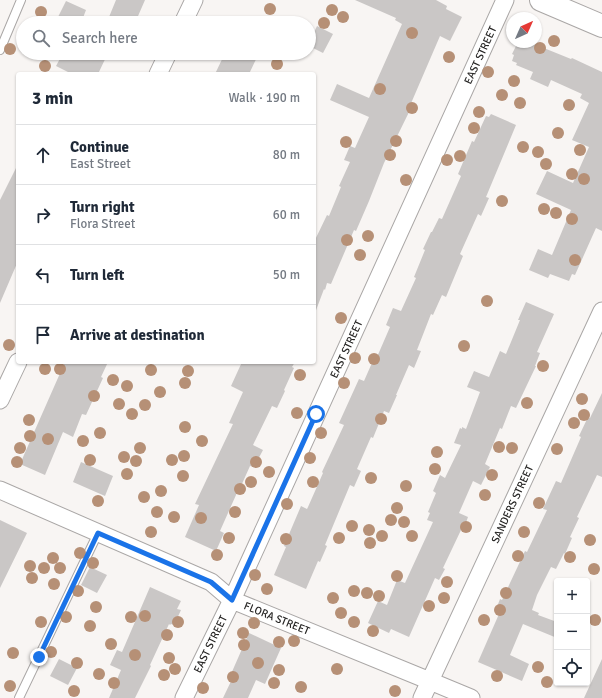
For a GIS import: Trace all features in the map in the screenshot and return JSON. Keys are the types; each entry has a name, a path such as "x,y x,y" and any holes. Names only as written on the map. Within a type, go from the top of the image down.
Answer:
{"main road":[{"path":"551,2 602,26"}],"street":[{"path":"186,16 194,0"},
{"name":"EAST STREET","path":"184,698 232,600 505,0"},
{"path":"159,72 165,60"},
{"name":"SANDERS STREET","path":"422,698 602,311"},
{"path":"0,400 17,364"},
{"name":"FLORA STREET","path":"0,490 211,582 232,600 471,698"}],"lane":[{"path":"0,50 21,0"},
{"path":"20,698 98,533"}],"building":[{"path":"116,0 145,0 138,16 109,16"},
{"path":"355,0 436,0 447,6 446,9 462,17 450,41 440,36 409,108 411,108 384,163 356,231 354,230 331,284 327,283 316,310 316,238 327,215 329,216 341,187 339,186 350,162 344,160 350,146 355,148 369,117 330,100 337,84 369,98 402,24 395,20 396,18"},
{"path":"66,1 86,10 84,16 58,16"},
{"path":"317,26 333,34 323,53 316,50"},
{"path":"542,47 571,59 572,58 602,72 602,231 596,228 575,275 572,274 569,281 550,274 548,278 529,270 538,249 552,255 571,210 536,194 547,171 573,183 589,147 572,140 589,103 580,98 582,94 551,80 548,87 530,79 533,72 516,65 517,63 512,61 514,55 512,54 515,48"},
{"path":"59,60 105,60 99,72 68,72 56,66"},
{"path":"222,60 256,60 250,72 216,72"},
{"path":"491,114 516,125 486,197 489,198 481,216 478,214 460,254 463,256 446,297 442,295 433,315 431,314 417,350 421,351 414,368 409,365 389,413 384,411 373,438 371,437 357,469 361,471 354,487 350,485 325,545 327,546 320,562 318,561 306,589 274,575 286,547 284,546 301,506 307,509 308,507 323,473 322,472 344,425 339,423 359,379 364,381 375,356 377,357 390,327 386,325 393,308 401,311 416,278 414,277 425,250 423,249 439,218 442,219 461,176 458,174 472,141 474,142 486,116 489,117"},
{"path":"16,168 16,266 0,303 0,200"},
{"path":"526,302 554,314 537,352 540,353 536,366 516,408 511,406 502,429 500,428 485,464 490,467 481,485 473,481 459,513 468,517 463,531 461,530 439,580 435,578 409,637 391,629 389,633 368,623 378,601 387,605 397,580 405,583 433,522 427,520 430,513 428,512 436,493 433,491 440,475 445,478 461,445 454,443 460,428 462,429 462,427 466,429 480,392 467,387 474,371 489,377 500,351 506,354"},
{"path":"64,364 107,364 101,377 103,378 86,415 82,414 73,437 63,432 45,475 20,464"},
{"path":"241,364 294,364 292,367 294,368 277,408 272,406 253,445 263,450 254,467 250,466 240,486 220,531 224,533 216,551 185,537 199,505 195,504 233,424 229,423 243,392 231,386"},
{"path":"602,393 602,477 597,475 577,517 579,518 570,537 572,538 565,554 564,553 556,569 551,567 537,595 532,610 539,613 538,615 554,621 554,637 523,624 510,655 529,664 522,681 478,662 499,614 495,612 500,599 502,600 525,551 527,552 547,510 543,509 556,481 561,483 581,437 579,436 588,417 590,418"},
{"path":"81,462 113,476 105,496 73,482"},
{"path":"0,520 27,533 0,588"},
{"path":"90,567 107,575 97,593 81,585"},
{"path":"150,587 181,601 177,609 181,610 174,625 169,624 135,698 109,698 121,670 110,665 117,650 122,652"},
{"path":"249,633 281,648 265,684 256,680 248,698 223,698 234,675 231,674"},
{"path":"59,659 77,668 68,685 50,676"},
{"path":"602,659 602,698 584,698"}],"route":[{"path":"39,657 98,533 211,582 232,600 316,414"}]}
